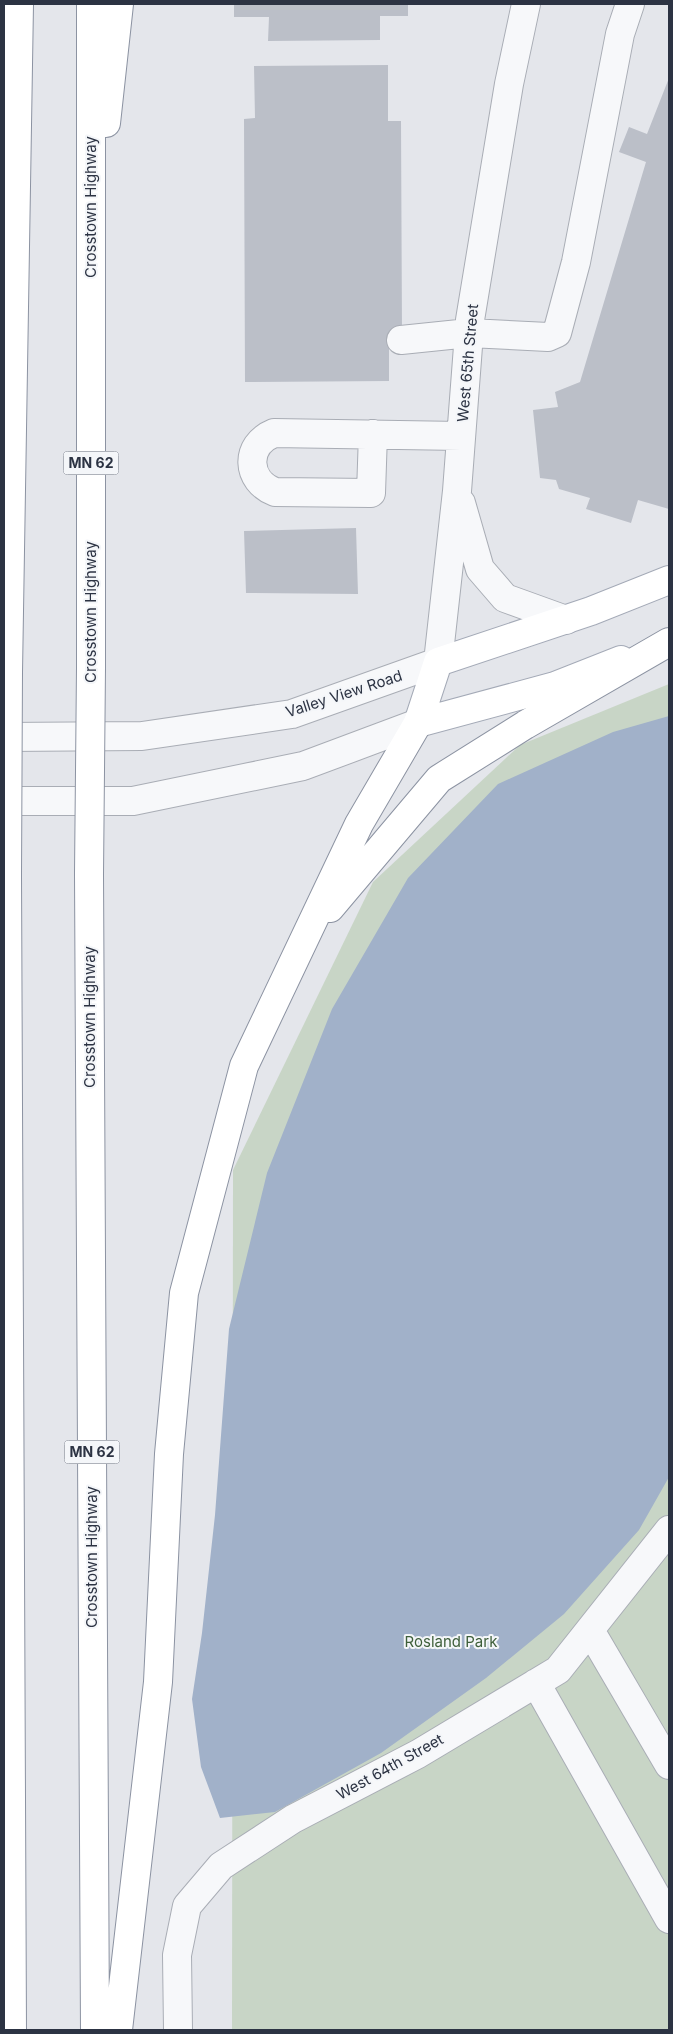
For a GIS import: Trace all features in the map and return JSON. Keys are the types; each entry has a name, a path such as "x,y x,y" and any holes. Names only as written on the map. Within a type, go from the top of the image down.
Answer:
{"main road":[{"path":"12,2030 7,875 9,576 19,4"},
{"name":"Crosstown Highway","path":"91,4 89,874 95,2030"},
{"path":"91,259 119,4"},
{"path":"4,486 9,576"},
{"name":"Valley View Road","path":"438,662 566,620 669,580"},
{"path":"418,723 556,686 669,642"},
{"path":"118,2030 158,1682 170,1454 184,1293 244,1066 302,943 439,779 525,724 669,642"},
{"name":"West 65th Street","path":"302,943 359,824 418,723 438,662"}],"street":[{"name":"West 65th Street","path":"438,662 457,491 469,333 509,84 526,4"},
{"path":"401,347 437,336 469,333 548,337 558,333 576,262 620,34 630,4"},
{"path":"373,434 461,436"},
{"path":"457,491 480,569 506,598 566,620"},
{"name":"Valley View Road","path":"4,737 142,736 292,714 438,662"},
{"path":"4,800 133,800 303,766 418,723"},
{"name":"West 64th Street","path":"178,2030 177,1955 187,1906 221,1866 293,1819 418,1754 558,1670 669,1530"},
{"path":"590,1630 669,1765"},
{"path":"536,1683 669,1919"}],"green space":[{"name":"Rosland Park","path":"669,684 669,2030 232,2030 233,1170 373,882 520,745"}],"water":[{"name":"Rosland Park","path":"669,716 669,1477 639,1530 564,1614 486,1678 381,1753 275,1812 220,1818 201,1767 192,1699 202,1633 215,1515 229,1329 267,1173 332,1009 408,878 498,784 613,732"}],"building":[{"path":"234,4 408,4 408,16 380,16 380,40 268,41 269,17 234,17"},
{"path":"388,65 388,121 401,121 402,334 389,334 389,381 245,382 244,119 255,118 254,66"},
{"path":"669,78 669,509 638,500 631,523 586,509 590,498 559,489 556,480 540,478 533,410 558,407 555,392 580,382 646,162 619,152 629,127 647,134"},
{"path":"356,528 358,594 246,593 244,531"}]}
